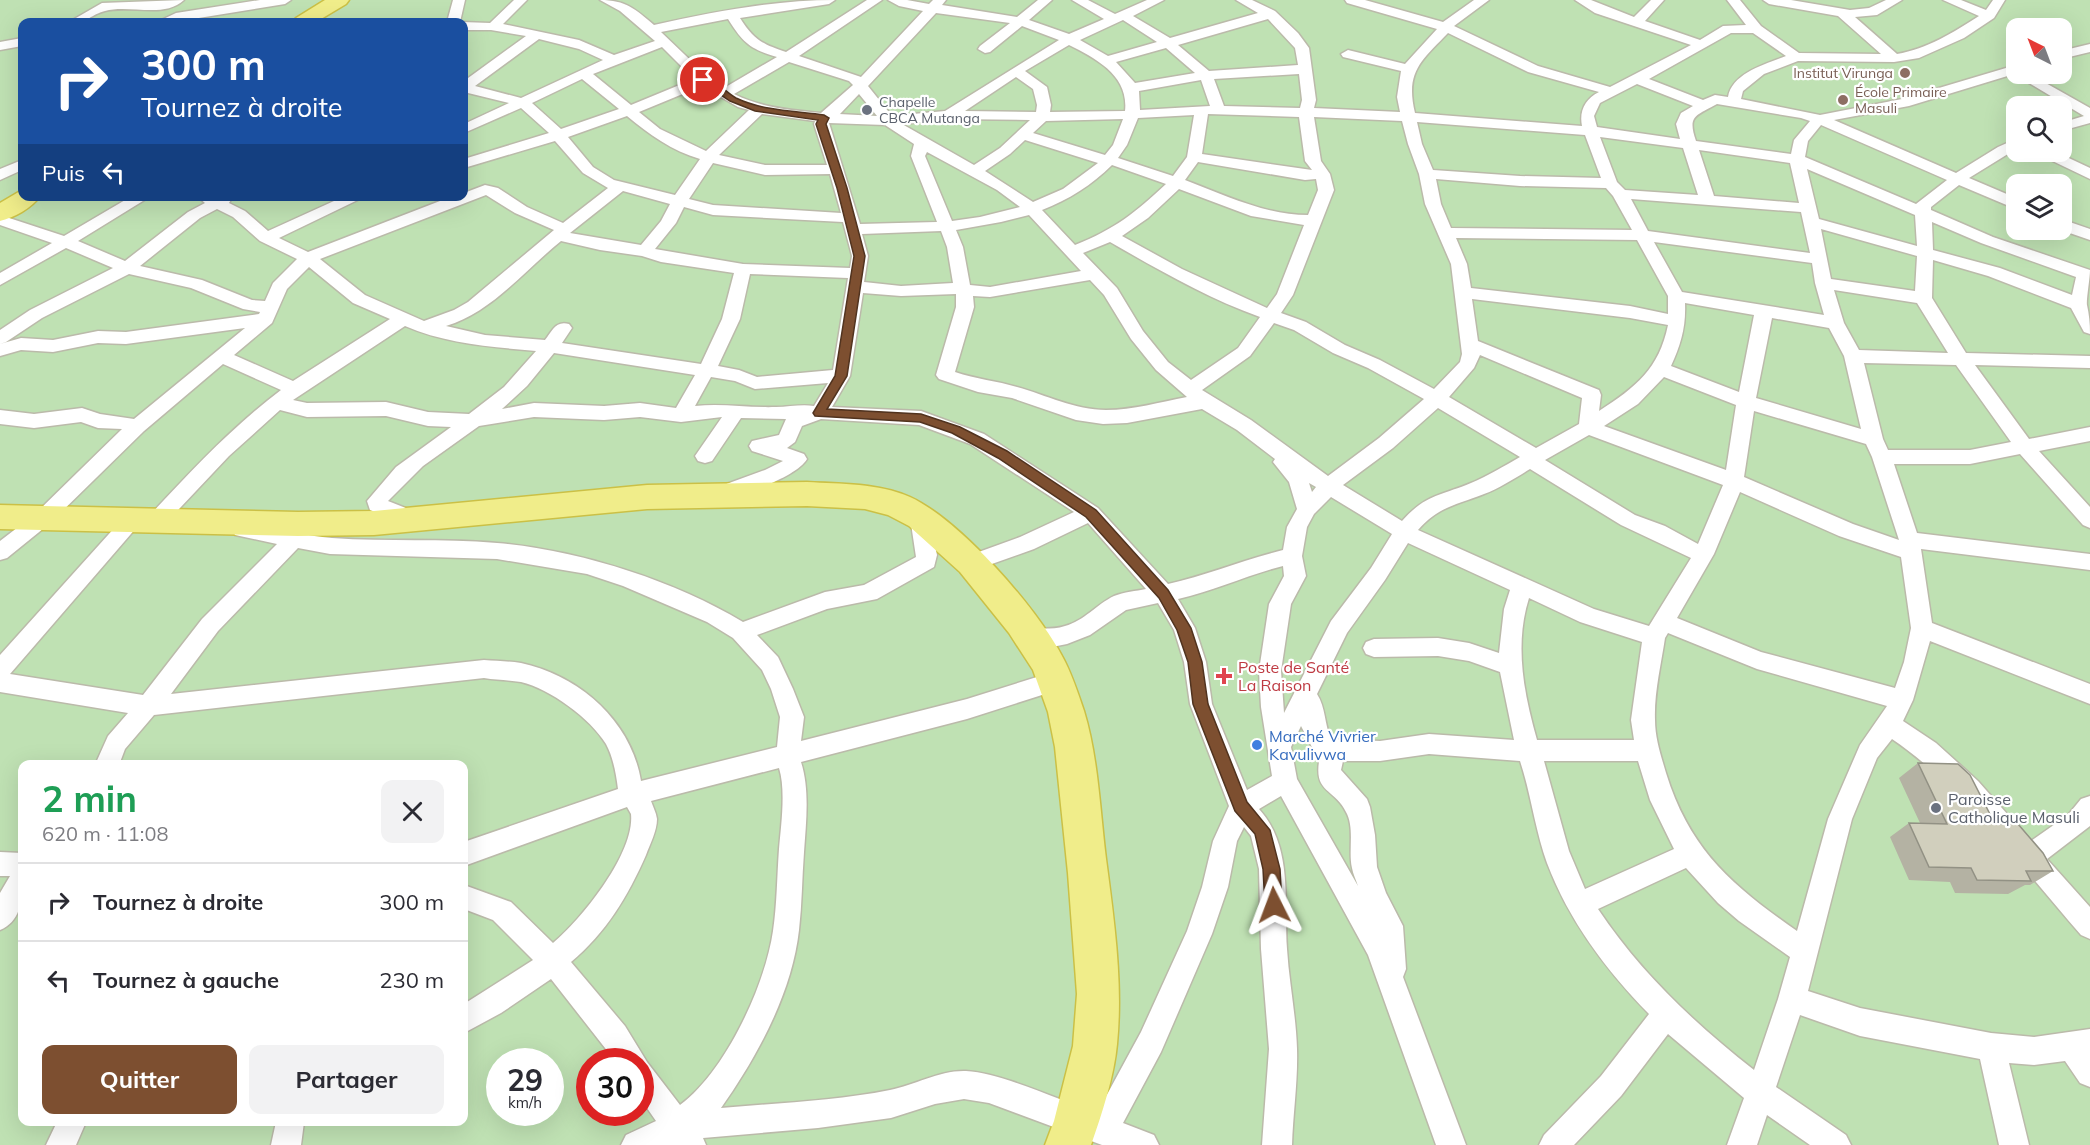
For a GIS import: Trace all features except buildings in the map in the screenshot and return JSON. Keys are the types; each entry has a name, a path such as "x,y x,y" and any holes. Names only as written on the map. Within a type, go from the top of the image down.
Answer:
{"highway":[{"path":"310,18 339,0"},
{"path":"0,214 20,201"},
{"path":"0,517 298,524 414,519 609,500 849,495 897,505 920,517 972,563 1031,637 1049,664 1056,681 1073,747 1088,873 1098,994 1095,1046 1083,1132"}],"street":[{"path":"83,18 102,7 164,5 178,0"},
{"path":"176,18 285,0"},
{"path":"455,18 459,0"},
{"path":"495,25 521,0"},
{"path":"606,0 630,6 703,80 724,94 758,109 824,118 888,121 949,115 1094,117 1202,110 1410,117 1591,131 1797,159 1987,240 2088,275 2078,304"},
{"path":"652,30 722,12 829,0"},
{"path":"724,94 787,58 876,0"},
{"path":"468,88 523,103 560,136 588,170 609,183 713,210 852,223 945,225 997,219 1031,208 1087,181 1110,160 1126,135 1135,102 1132,88 1118,70 1068,40 1018,21 936,4 894,0"},
{"path":"985,49 1046,0"},
{"path":"1078,0 1118,17 1168,43 1206,75 1219,111"},
{"path":"949,115 1068,40 1158,0"},
{"path":"922,143 918,156 955,247 958,276 965,307 945,375 978,386 1014,392 1076,413 1103,417 1127,416 1188,403 1244,352 1285,295 1326,190 1322,174 1313,161 1306,114 1310,100 1302,48 1270,14 1242,0"},
{"path":"1351,0 1445,27 1533,69 1609,91"},
{"path":"1451,1145 1379,949 1285,781 1270,671 1280,604 1294,576 1292,556 1297,527 1307,509 1330,485 1386,443 1437,398 1468,364 1471,354 1459,264 1433,204 1427,174 1415,144 1404,97 1408,69 1445,27 1483,0"},
{"path":"1581,0 1600,10 1700,44"},
{"path":"1733,0 1756,29 1796,57"},
{"path":"1769,0 1801,3 1841,12 1872,12 1896,0"},
{"path":"1949,0 1989,15"},
{"path":"1734,102 1737,89 1760,71 1796,57 1894,58 1914,55 1959,35 1989,15 1999,0"},
{"path":"1637,22 1655,1"},
{"path":"715,496 731,486 781,470 795,462 797,459 793,457 759,446 786,441 790,437 794,422 819,413 841,376 860,256 821,124 824,118 835,111 859,87 936,4"},
{"path":"722,12 750,42 787,58 850,76 857,81 859,87 888,121 922,143 975,171 1031,208 1114,297 1137,335 1154,356 1197,396 1271,445 1306,472 1404,532 1588,616 1658,629 1757,660 1902,700"},
{"path":"1841,12 1894,58"},
{"path":"1106,62 1270,14"},
{"path":"468,26 495,25 584,44 613,60"},
{"path":"1279,747 1339,627 1378,574 1404,532 1420,514 1439,501 1477,489 1588,427 1621,406 1661,369 1673,342 1677,321 1676,296 1615,189 1587,116 1594,100 1669,64 1728,29 1756,29"},
{"path":"468,84 536,34"},
{"path":"468,127 583,73 664,42"},
{"path":"0,46 18,43"},
{"path":"2072,53 2089,49"},
{"path":"1348,54 1408,69"},
{"path":"1132,88 1206,75 1306,69"},
{"path":"975,171 1024,135 1042,117 1044,105 1040,87 1016,71"},
{"path":"583,73 655,132 709,157 765,170 835,169"},
{"path":"1742,1145 1806,953 1840,819 1868,752 1889,724 1902,700 1915,663 1923,628 1910,546 1877,448 1853,356 1835,323 1823,283 1820,259 1797,159 1801,140 1819,119 1904,103 2006,74"},
{"path":"1636,78 1703,105"},
{"path":"468,163 560,136 703,80"},
{"path":"2039,84 2090,114"},
{"path":"1707,199 1687,144 1683,124 1686,116 1715,99 1769,107 1819,119 2006,200"},
{"path":"645,251 668,223 680,200 709,157 758,109"},
{"path":"1071,252 1111,236 1142,215 1176,182 1194,157 1202,110"},
{"path":"2072,124 2090,119"},
{"path":"2072,127 2090,132"},
{"path":"1024,135 1176,182 1257,213 1293,220 1313,220"},
{"path":"2006,148 1956,178 1923,207 1925,254 1923,298 1960,358 2025,447 2090,520"},
{"path":"1194,157 1305,175 1322,174"},
{"path":"2065,162 2090,174"},
{"path":"0,175 18,167"},
{"path":"1427,174 1615,189 1707,199 1810,215 1925,254 1994,272 2078,304 2090,328"},
{"path":"423,327 447,322 460,316 499,289 509,277 560,232 620,186"},
{"path":"468,188 493,191 560,232 600,245 742,269 856,280 901,291 990,292 1092,274"},
{"path":"0,280 136,201"},
{"path":"0,338 36,314 127,268 213,201"},
{"path":"219,201 239,214 266,238 308,258 359,299 423,327 485,341 550,347 705,370 739,376 755,383 841,376"},
{"path":"266,238 348,201"},
{"path":"0,552 42,519 137,426 222,357 268,313 279,287 308,258 439,201"},
{"path":"0,220 66,242 127,268 196,284 268,313"},
{"path":"2072,228 2090,235"},
{"path":"1445,233 1641,235 1820,259"},
{"path":"1111,236 1176,273 1238,303 1300,326 1339,349 1374,364 1437,398 1628,520 1658,532 1683,547 1704,554"},
{"path":"681,415 717,351 731,319 742,269"},
{"path":"1823,283 1923,298"},
{"path":"1463,293 1630,312 1677,321"},
{"path":"1676,296 1835,323"},
{"path":"1763,310 1763,323 1746,402 1734,481 1704,554 1658,629 1643,720 1647,750 1662,800 1690,854 1727,894 1748,912 1806,953"},
{"path":"0,350 21,344 53,346 98,337 126,338 268,313"},
{"path":"0,670 144,521 278,403 295,389 404,318"},
{"path":"414,519 377,505 377,501 426,451 472,421 508,393 550,347 563,328"},
{"path":"1470,344 1621,406"},
{"path":"1853,356 1907,360 2032,358 2090,362"},
{"path":"222,357 295,389"},
{"path":"1661,369 1877,448 1970,457 2090,434"},
{"path":"1588,427 1592,395"},
{"path":"278,403 307,410 386,409 428,419 472,421 534,410 604,413 639,410 681,415 716,410 776,414 801,411 921,418 956,430 1003,454 1091,513 1164,594 1184,628 1195,662 1201,704 1241,806 1262,830 1272,869 1274,949 1284,1049 1277,1145"},
{"path":"705,456 736,411"},
{"path":"0,417 34,421 82,415 98,421 137,426"},
{"path":"1588,427 1734,481 1846,530 1910,546 2090,562"},
{"path":"1271,445 1298,479 1307,509"},
{"path":"972,563 1027,543 1091,513"},
{"path":"741,632 825,601 869,593 927,561 927,547 921,532 920,517"},
{"path":"203,521 330,546 497,551 587,566 648,587 706,612 741,632 770,664 792,717 788,756 793,773 794,816 786,932 772,988 746,1042 725,1078 684,1136"},
{"path":"109,760 116,743 148,706 210,625 293,540"},
{"path":"1031,637 1067,636 1082,629 1120,603 1206,584 1246,567 1292,556"},
{"path":"1522,586 1514,606 1510,666 1516,711 1545,800 1561,864 1581,904 1598,933 1618,959 1667,1013 1759,1094 1836,1145"},
{"path":"1923,628 2090,694"},
{"path":"1374,648 1427,646 1466,650 1510,666"},
{"path":"0,682 148,706 484,669 522,674 556,687 585,705 609,727 622,749 629,772 632,795 642,804 645,814 644,826 628,870 609,902 583,934 553,962 501,999 468,1017"},
{"path":"468,853 632,795 968,710 1056,681"},
{"path":"1305,695 1311,704 1313,726 1323,746 1333,751 1380,751 1429,744 1529,751 1647,750"},
{"path":"1889,724 1928,750 1969,789 2090,926"},
{"path":"1333,751 1329,770 1331,778 1358,807 1363,835 1364,867 1375,899 1390,926 1396,996"},
{"path":"1083,1132 1151,1042 1199,934 1215,887 1225,841 1241,806 1285,781"},
{"path":"2030,856 2077,823 2090,807"},
{"path":"1581,904 1690,854"},
{"path":"0,864 18,865"},
{"path":"0,917 18,887"},
{"path":"468,898 502,911 553,962 623,1048"},
{"path":"1792,999 1860,1022 1991,1047 2034,1051 2080,1044 2090,1073"},
{"path":"1554,1145 1611,1086 1667,1013"},
{"path":"1991,1047 2014,1145"},
{"path":"636,1145 818,1114 880,1106 935,1090 964,1085 989,1089 1083,1132 1144,1145"},
{"path":"654,1093 684,1136"},
{"path":"61,1145 70,1126"},
{"path":"286,1145 289,1126"}],"green space":[{"path":"0,0 2090,0 2090,1145 0,1145"}],"place":[{"name":"Institut Virunga","path":"1905,73"},
{"name":"École Primaire Masuli","path":"1843,100"},
{"name":"Chapelle CBCA Mutanga","path":"867,110"},
{"name":"Poste de Santé La Raison","path":"1224,676"},
{"name":"Marché Vivrier Kavulivwa","path":"1257,745"},
{"name":"Paroisse Catholique Masuli","path":"1936,808"}],"route":[{"path":"703,80 733,99 758,109 824,118 821,124 842,188 860,256 841,376 819,413 921,418 956,430 1003,454 1091,513 1164,594 1184,628 1195,662 1201,704 1241,806 1262,830 1272,869 1274,905"}]}
